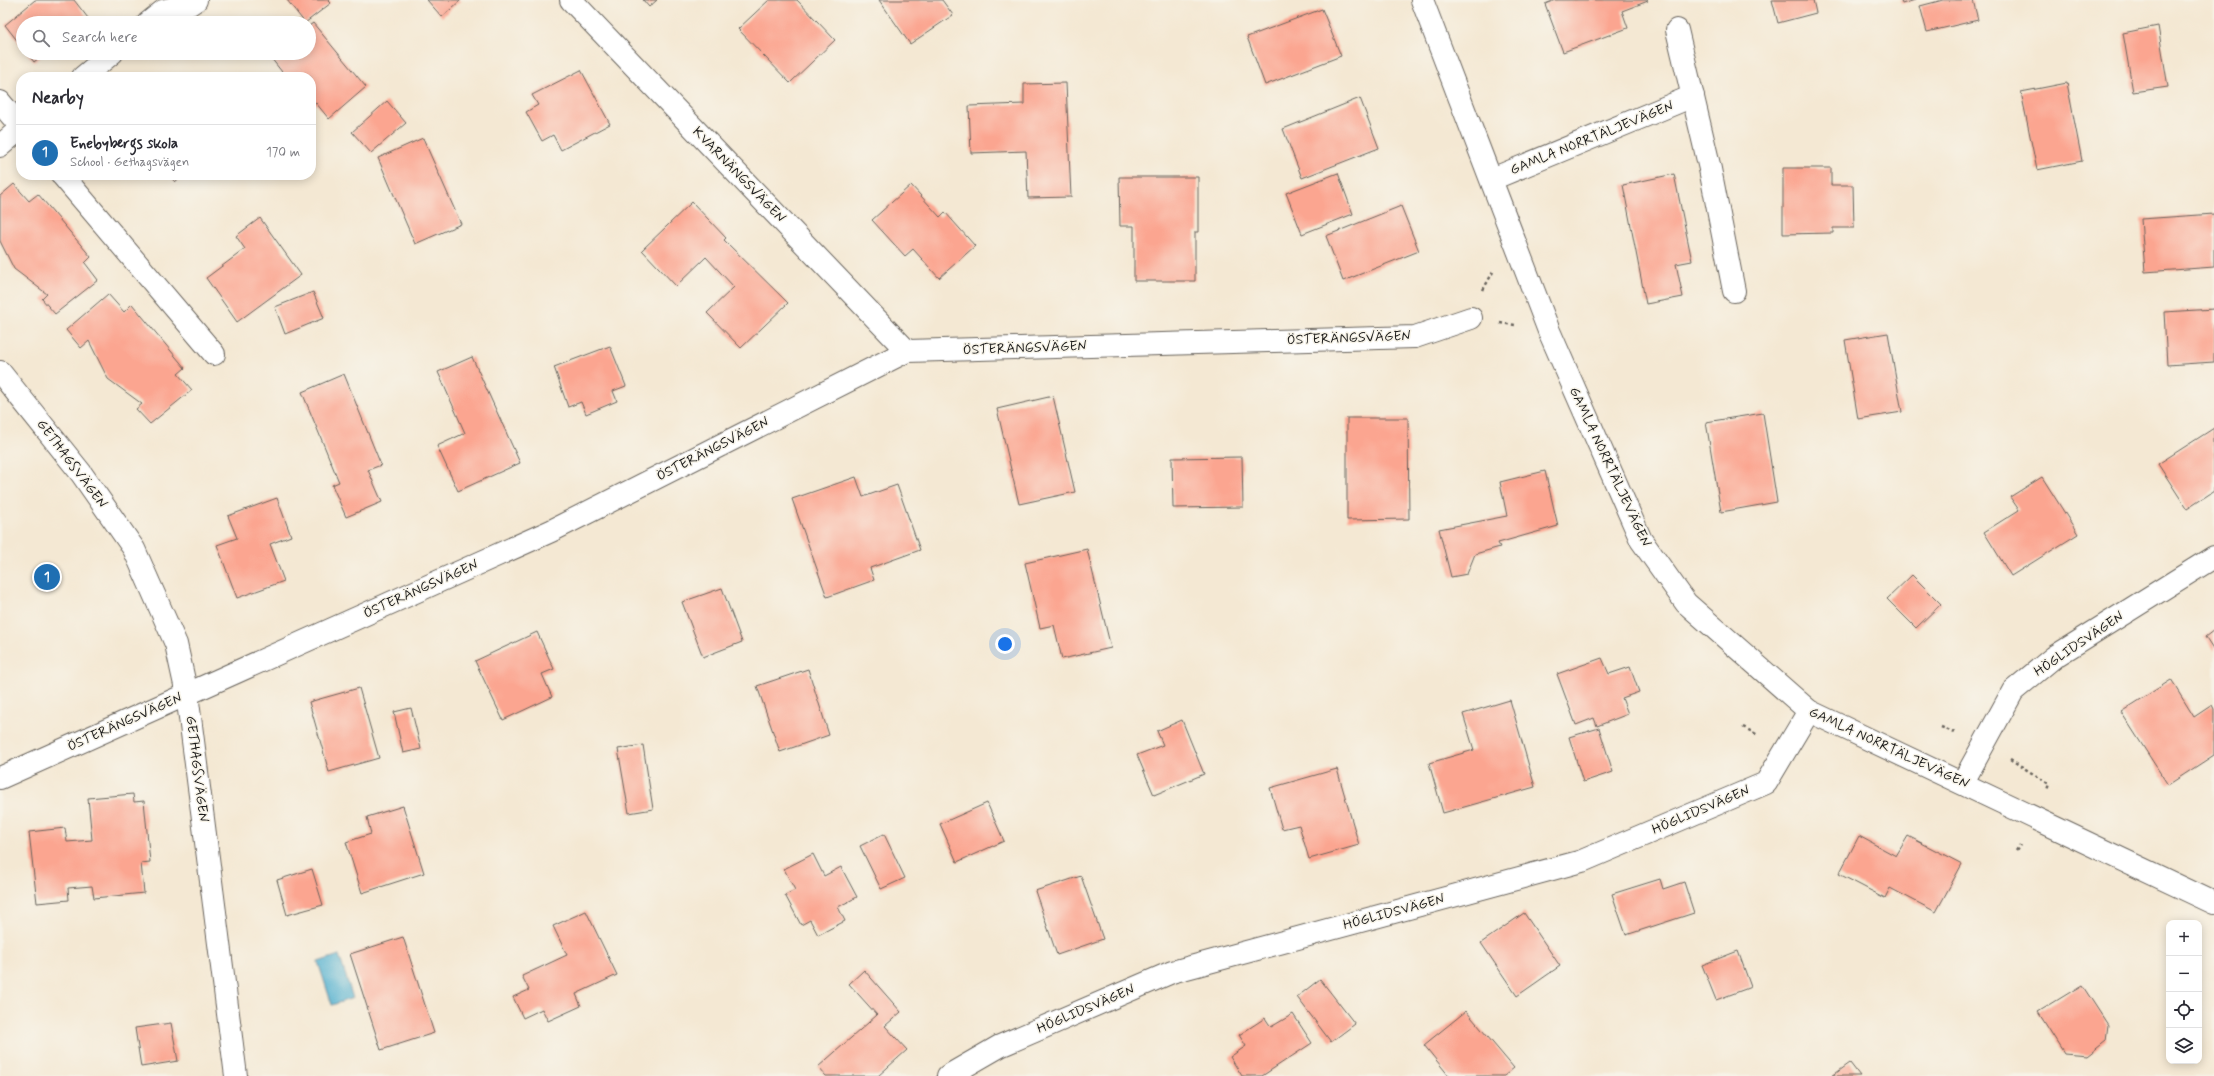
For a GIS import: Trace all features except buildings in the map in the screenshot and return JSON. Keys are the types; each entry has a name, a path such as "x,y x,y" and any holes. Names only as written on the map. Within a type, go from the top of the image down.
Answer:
{"street":[{"path":"157,16 163,11 190,4 196,0"},
{"name":"KVARNÄNGSVÄGEN","path":"571,0 907,351"},
{"name":"GAMLA NORRTÄLJEVÄGEN","path":"1422,0 1492,179 1549,331 1641,540 1686,603 1809,711 1963,782 2214,903"},
{"name":"GAMLA NORRTÄLJEVÄGEN","path":"1677,30 1710,169 1734,291"},
{"path":"89,72 104,60"},
{"name":"GAMLA NORRTÄLJEVÄGEN","path":"1492,179 1693,96"},
{"path":"0,102 16,122"},
{"path":"0,146 16,132"},
{"path":"66,180 214,354"},
{"name":"ÖSTERÄNGSVÄGEN","path":"0,778 551,531 907,351 1415,337 1472,318"},
{"name":"GETHAGSVÄGEN","path":"0,372 81,473 134,549 176,644 187,694 236,1076"},
{"name":"HÖGLIDSVÄGEN","path":"1963,782 2012,691 2054,657 2214,557"},
{"name":"HÖGLIDSVÄGEN","path":"948,1076 1000,1046 1172,972 1575,863 1597,855 1766,783 1809,711"}],"path":[{"path":"1516,243 1488,278 1472,318 1549,331"}],"water":[{"path":"339,955 353,998 332,1005 318,962"}],"place":[{"name":"Enebybergs skola","path":"47,577"}]}
